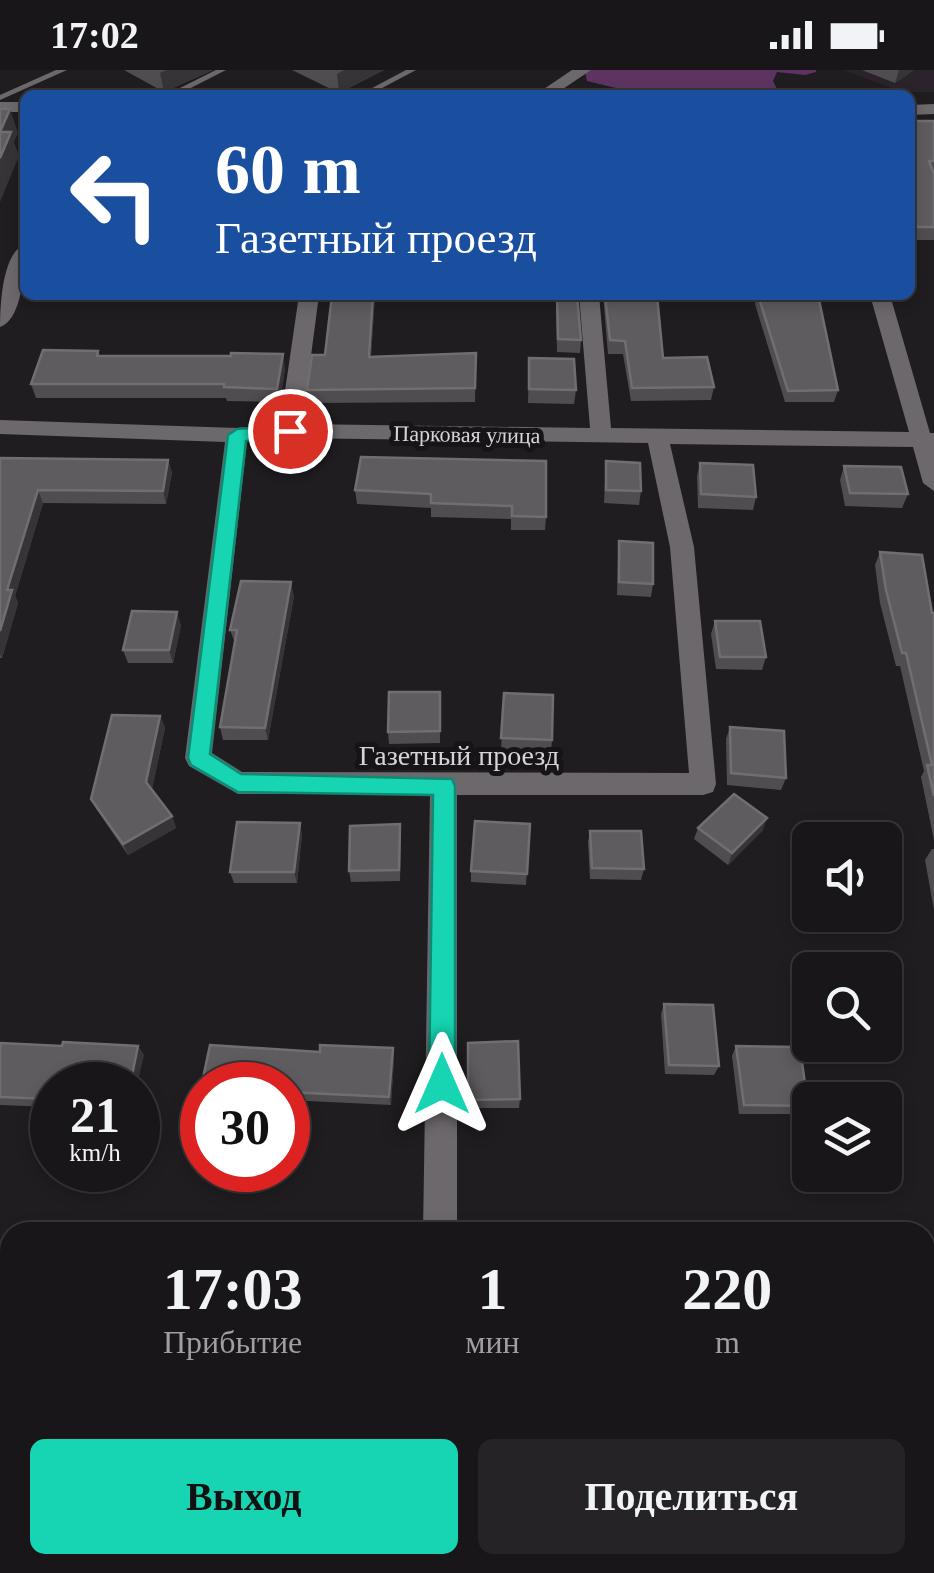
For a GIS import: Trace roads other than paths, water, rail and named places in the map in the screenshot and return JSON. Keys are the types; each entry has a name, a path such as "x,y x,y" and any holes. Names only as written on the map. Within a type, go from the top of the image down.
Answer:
{"street":[{"path":"551,90 583,70"},
{"path":"0,321 20,264"},
{"path":"290,431 308,300"},
{"path":"589,300 601,436"},
{"path":"882,300 928,440 934,483"},
{"name":"Парковая улица","path":"0,427 237,435 290,431 928,440"},
{"name":"Газетный проезд","path":"237,435 198,758 238,783 444,786 703,784 682,548 658,438"},
{"path":"440,1222 444,786"}],"lane":[{"path":"0,98 64,70"},
{"path":"180,90 222,70"},
{"path":"373,90 412,70"}]}
